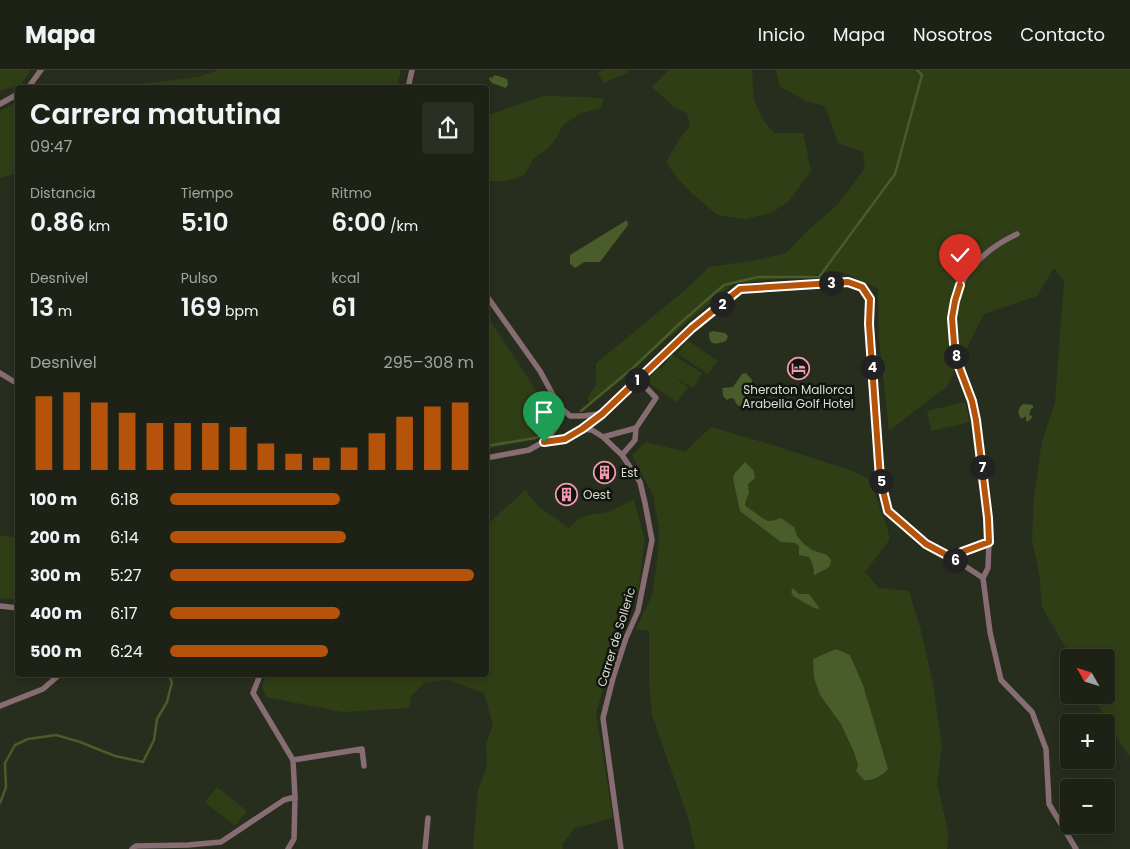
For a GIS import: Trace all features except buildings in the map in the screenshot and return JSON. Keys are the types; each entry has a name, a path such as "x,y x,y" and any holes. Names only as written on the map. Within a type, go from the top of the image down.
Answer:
{"street":[{"path":"30,85 41,70"},
{"path":"409,85 412,70"},
{"path":"0,104 15,96"},
{"path":"1017,234 1001,241 976,261 960,285 952,318 954,344 958,364 972,401 976,420 988,518 988,568 983,578 990,632 1001,680 1032,712 1046,749 1049,804 1076,849"},
{"path":"489,457 529,450 546,441 565,439 582,429 602,414 692,328 740,289 848,282 862,287 870,299 869,324 880,478 888,511 926,544 956,560 983,578"},
{"path":"489,300 540,371 559,406 570,416 602,414"},
{"path":"0,373 15,382"},
{"path":"622,455 635,440 636,428 656,398 638,379"},
{"path":"546,441 557,426 559,406"},
{"path":"603,437 636,428"},
{"name":"Carrer de Solleric","path":"582,429 592,430 603,437 622,455 640,482 652,540 638,611 624,646 603,718 622,849"},
{"path":"956,560 962,552 989,542"},
{"path":"0,606 15,608"},
{"path":"0,706 43,689 57,677"},
{"path":"259,677 254,693 293,760 295,798 294,839 288,849"},
{"path":"293,760 362,749 364,766"},
{"path":"132,849 136,846 221,842 284,800 295,798"},
{"path":"425,849 428,818"}],"shaded area":[{"path":"0,70 31,70 22,84 0,91"},
{"path":"219,70 401,70 397,85 134,85 198,77"},
{"path":"604,70 627,70 628,73 603,83 598,72"},
{"path":"669,70 752,70 754,100 764,121 774,133 803,133 811,171 789,201 771,213 745,219 717,215 678,179 666,162 678,141 690,126 687,113 674,107 652,87"},
{"path":"776,70 1130,70 1130,756 1115,735 1115,714 1103,714 1097,704 1115,704 1115,649 1066,649 1042,607 1039,572 1032,540 1034,497 1042,441 1055,403 1064,281 1054,268 1037,296 984,314 947,386 889,431 879,340 878,289 840,271 733,284 590,403 587,398 596,385 596,363 683,292 709,267 757,260 786,253 807,231 838,204 865,168 863,152 838,143 825,106 808,102 780,87"},
{"path":"495,75 507,79 508,84 506,88 492,83 489,79"},
{"path":"543,96 604,99 600,109 581,113 563,125 557,137 548,148 533,159 525,174 503,181 489,181 489,115"},
{"path":"15,103 15,174 0,178 0,111"},
{"path":"627,220 628,225 600,262 584,262 575,268 570,264 570,255"},
{"path":"489,319 541,398 551,419 546,431 526,441 489,448"},
{"path":"713,331 725,333 728,336 726,341 714,343 710,341 709,333"},
{"path":"687,340 718,361 708,374 678,354"},
{"path":"671,354 702,373 693,388 670,375 688,387 677,402 647,382 657,367 662,369"},
{"path":"746,373 752,380 752,387 746,392 745,403 739,406 734,399 727,400 723,396 722,388 733,387 742,374"},
{"path":"965,402 970,422 931,431 927,411"},
{"path":"1023,404 1033,405 1029,415 1032,416 1031,419 1027,422 1026,416 1021,419 1018,412"},
{"path":"711,427 852,471 870,480 890,539 865,572 879,588 909,591 921,631 933,684 942,747 937,783 948,832 947,849 695,849 689,821 652,715 649,680 649,631 636,629 652,595 658,554 659,529 653,495 632,455 646,442 685,452"},
{"path":"745,462 754,471 755,478 748,484 749,493 745,506 766,520 772,521 781,518 794,527 797,536 804,544 812,550 827,555 831,560 828,568 814,576 813,566 809,557 799,555 799,546 795,543 781,542 740,511 733,479 734,474"},
{"path":"525,490 539,507 569,528 580,518 609,512 634,499 645,541 638,591 612,660 596,713 613,818 575,828 562,844 563,849 473,849 478,791 487,765 486,744 493,725 484,693 448,680 425,683 411,696 409,708 342,712 266,697 262,687 265,677 489,677 489,523"},
{"path":"0,536 15,537 15,600 0,598"},
{"path":"793,588 799,594 809,594 819,609 793,596 791,592"},
{"path":"836,649 850,655 863,685 888,769 874,779 864,780 856,771 858,765 854,752 841,724 820,695 814,678 813,659"},
{"path":"217,787 247,811 235,826 205,802"}],"waterway":[{"path":"581,411 634,367 724,285 758,277 819,277 895,174 922,75 917,70"},
{"path":"489,446 545,435"},
{"path":"0,803 6,787 5,763 15,745 28,739 56,735 115,756 143,762 154,740 157,719 167,702 172,682 169,677"}],"place":[{"name":"Sheraton Mallorca Arabella Golf Hotel","path":"798,368"},
{"name":"Est","path":"605,472"},
{"name":"Oest","path":"567,494"}],"route":[{"path":"544,442 565,439 602,414 692,328 740,289 848,282 862,287 870,299 869,324 880,478 888,511 926,544 956,560 962,552 989,542 988,518 976,420 972,401 958,364 954,344 952,318 960,285"}]}
